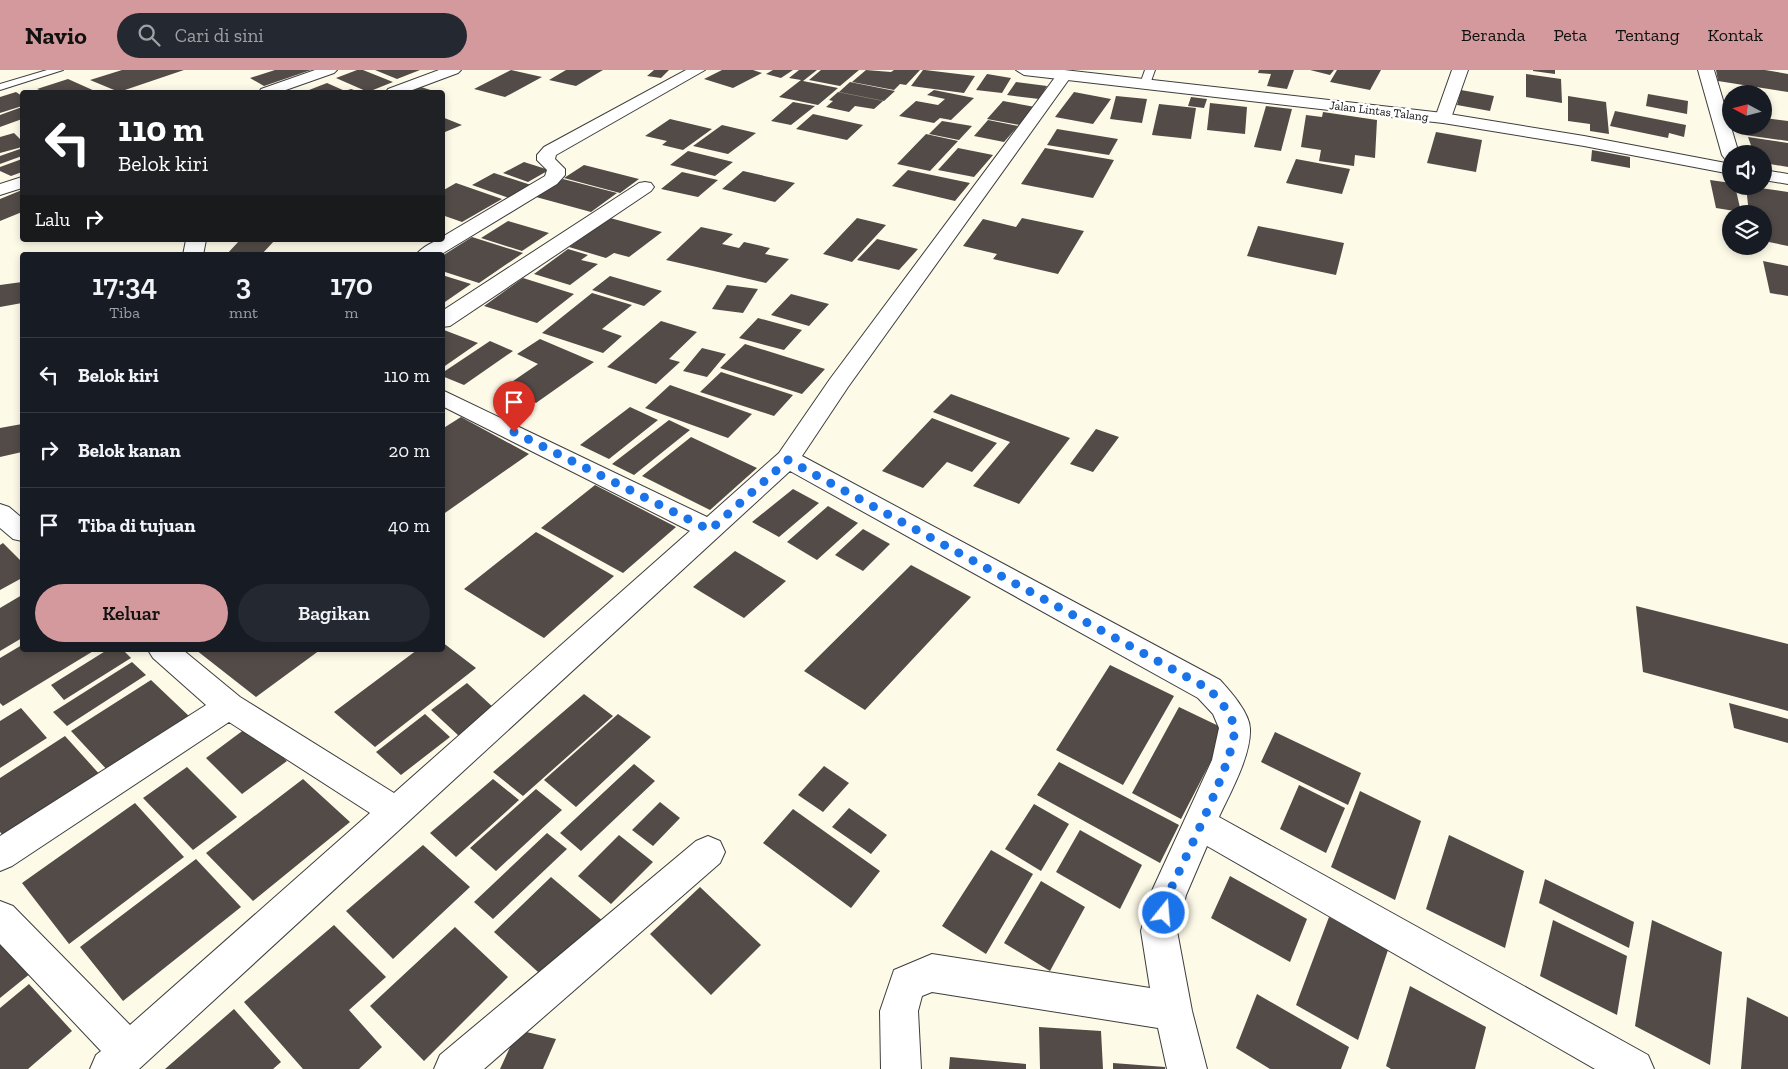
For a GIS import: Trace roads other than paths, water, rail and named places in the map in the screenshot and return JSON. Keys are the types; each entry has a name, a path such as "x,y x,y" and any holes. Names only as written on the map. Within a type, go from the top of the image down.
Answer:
{"street":[{"path":"273,90 330,70"},
{"path":"399,90 453,70"},
{"path":"431,252 551,180 556,175 556,169 546,160 546,156 550,151 697,70"},
{"name":"Jalan Lintas Talang","path":"1024,70 1064,75 1148,77 1442,118 1584,141 1722,168"},
{"path":"1442,118 1460,70"},
{"path":"1706,70 1728,145"},
{"path":"0,918 120,1061 788,460 838,384 1064,75"},
{"path":"1772,176 1788,179"},
{"path":"0,190 20,183"},
{"path":"445,319 645,187"},
{"path":"445,398 710,530"},
{"path":"788,460 1209,689 1225,706 1234,728 1228,760 1168,895 1159,931 1173,1011 1187,1069"},
{"path":"0,513 20,530"},
{"path":"165,652 229,706 396,812"},
{"path":"0,855 229,706"},
{"path":"1200,824 1634,1069"},
{"path":"454,1069 708,852"},
{"path":"901,1069 899,1012 908,983 932,973 1173,1011"}],"lane":[{"path":"0,87 58,70"}]}
